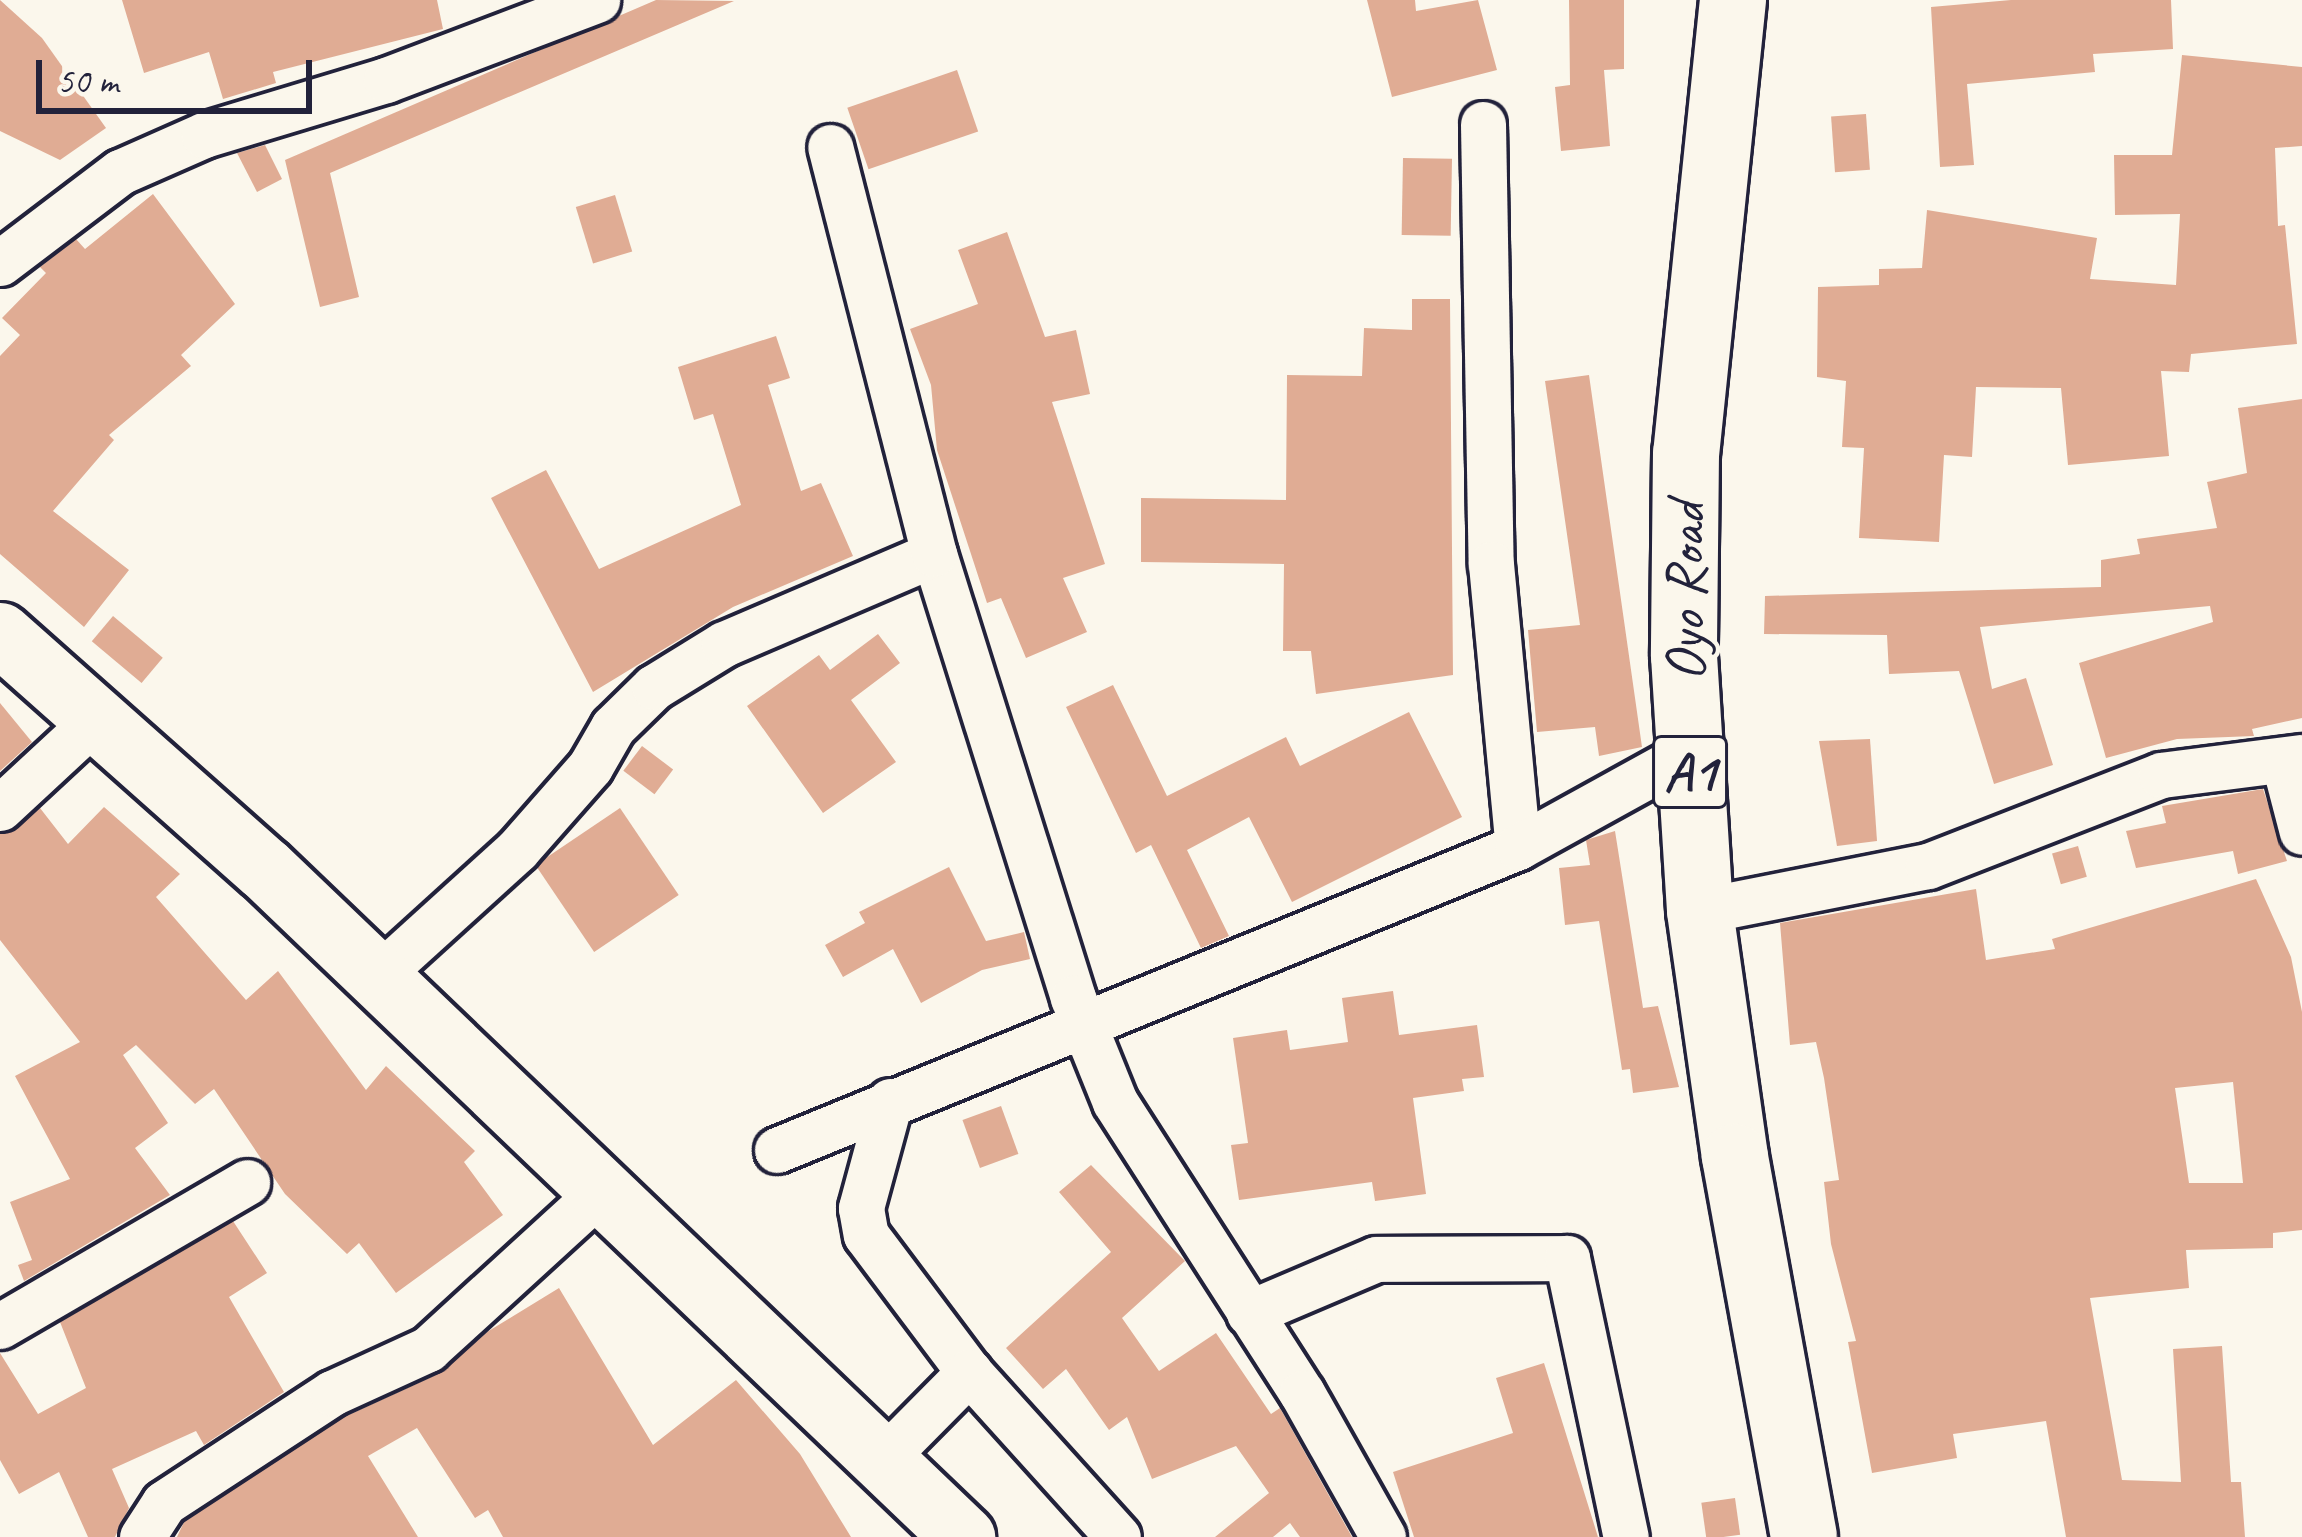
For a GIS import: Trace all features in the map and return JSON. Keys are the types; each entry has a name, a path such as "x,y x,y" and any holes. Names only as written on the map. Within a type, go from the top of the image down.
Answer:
{"highway":[{"name":"Oyo Road","path":"1732,0 1686,453 1688,753 1700,911 1735,1157 1804,1537"}],"main road":[{"path":"0,634 376,977 963,1537"}],"street":[{"path":"0,263 120,172 204,135 386,80 597,0"},
{"path":"1483,124 1491,564 1518,847"},
{"path":"830,147 934,554 1084,1024 1114,1102 1249,1313 1383,1537"},
{"path":"376,977 517,850 654,687 724,644 934,554"},
{"path":"0,808 95,720"},
{"path":"777,1150 1518,847 1688,753"},
{"path":"1700,911 1928,866 2162,775 2293,760 2302,832"},
{"path":"890,1101 861,1208 866,1235 969,1372 1118,1537"},
{"path":"0,1326 247,1182"},
{"path":"142,1537 164,1503 332,1393 428,1349 602,1190"},
{"path":"1249,1313 1376,1259 1567,1258 1626,1537"},
{"path":"884,1457 969,1372"}],"building":[{"path":"0,0 42,38 106,128 60,160 0,131"},
{"path":"122,0 437,0 443,29 273,72 276,83 223,99 209,52 144,73"},
{"path":"656,0 734,1 330,173 359,297 320,307 285,160"},
{"path":"1367,0 1415,0 1416,11 1478,0 1497,70 1392,97"},
{"path":"1569,0 1624,0 1624,69 1604,70 1610,146 1561,151 1555,87 1570,85"},
{"path":"2011,0 2171,0 2173,49 2093,54 2095,72 1967,84 1974,165 1940,167 1931,7"},
{"path":"2182,55 2302,67 2302,146 2275,148 2278,226 2285,225 2297,344 2191,354 2189,372 2161,371 2169,456 2068,465 2061,388 1976,387 1972,457 1944,455 1939,542 1859,538 1864,448 1842,447 1846,381 1817,377 1818,287 1879,285 1879,269 1922,268 1927,210 2097,238 2090,279 2176,285 2180,214 2115,215 2114,155 2172,155"},
{"path":"957,70 978,131 868,169 847,108"},
{"path":"1866,114 1870,170 1835,172 1831,116"},
{"path":"265,145 282,179 257,192 237,153"},
{"path":"1403,158 1452,159 1451,236 1402,235"},
{"path":"153,194 235,304 181,355 191,366 109,435 114,440 53,511 129,570 84,627 0,554 0,356 20,335 2,318 46,273 40,267 76,239 85,249"},
{"path":"615,195 632,251 593,263 576,207"},
{"path":"1007,232 1045,337 1076,330 1090,394 1052,402 1105,564 1063,578 1087,632 1026,658 1001,598 987,603 937,450 931,385 910,329 978,304 958,250"},
{"path":"1412,299 1450,299 1453,675 1316,694 1311,651 1283,651 1284,564 1141,562 1141,498 1286,500 1287,375 1362,376 1364,328 1412,330"},
{"path":"776,336 790,378 768,385 801,491 821,483 853,556 733,607 593,692 491,498 546,470 599,569 741,505 713,414 694,420 678,367"},
{"path":"1589,375 1642,747 1599,756 1595,727 1537,732 1528,630 1580,625 1545,381"},
{"path":"2302,399 2302,718 2252,729 2254,736 2177,739 2106,758 2079,663 2213,622 2210,606 1980,627 1992,689 2026,678 2053,765 1994,784 1959,671 1889,674 1887,635 1764,634 1765,596 2101,587 2101,560 2140,554 2137,539 2217,528 2207,482 2247,473 2238,408"},
{"path":"113,616 163,658 142,683 92,641"},
{"path":"878,634 900,663 851,700 896,762 823,813 747,706 819,655 830,670"},
{"path":"1113,685 1167,796 1286,737 1300,766 1409,712 1462,817 1292,902 1249,817 1187,850 1229,936 1201,948 1151,845 1136,853 1066,707"},
{"path":"0,703 32,742 0,771"},
{"path":"1870,739 1877,841 1837,846 1819,741"},
{"path":"642,746 673,769 654,794 623,771"},
{"path":"2263,789 2287,861 2238,874 2233,851 2136,868 2126,831 2166,823 2162,806"},
{"path":"104,807 180,874 156,897 246,1000 278,971 366,1090 386,1066 475,1151 464,1162 503,1215 396,1293 359,1243 347,1254 285,1194 214,1089 195,1104 136,1045 123,1055 168,1123 135,1148 170,1195 24,1281 18,1265 32,1260 10,1202 70,1179 15,1076 80,1042 0,940 0,834 40,808 68,844"},
{"path":"620,808 679,895 594,952 535,865"},
{"path":"1615,831 1643,1008 1658,1006 1679,1087 1633,1093 1630,1069 1622,1070 1599,921 1565,925 1559,868 1590,865 1586,840"},
{"path":"2078,846 2087,877 2061,884 2052,853"},
{"path":"949,867 986,941 1024,932 1030,959 982,970 921,1003 893,949 843,977 825,945 865,923 859,912"},
{"path":"2256,879 2291,957 2302,1012 2302,1230 2273,1233 2273,1248 2186,1250 2189,1288 2090,1298 2122,1480 2181,1482 2173,1349 2222,1346 2231,1482 2241,1482 2245,1537 2066,1537 2046,1421 1953,1434 1957,1458 1872,1473 1848,1342 1856,1341 1831,1244 1824,1182 1839,1180 1824,1078 1816,1042 1790,1045 1780,923 1976,889 1986,960 2055,949 2052,939","holes":["2233,1082 2243,1183 2189,1183 2175,1088"]},
{"path":"1393,991 1399,1035 1477,1025 1484,1077 1462,1079 1464,1091 1413,1098 1426,1194 1375,1201 1372,1182 1239,1200 1231,1145 1248,1143 1233,1038 1287,1030 1290,1050 1348,1042 1342,998"},
{"path":"1001,1106 1018,1154 980,1168 962,1120"},
{"path":"1091,1165 1185,1261 1122,1318 1159,1371 1216,1333 1271,1414 1280,1408 1352,1537 1300,1537 1290,1523 1273,1537 1215,1537 1269,1493 1236,1446 1152,1479 1127,1417 1109,1430 1066,1369 1043,1389 1006,1348 1111,1252 1059,1192"},
{"path":"233,1221 267,1273 229,1297 284,1392 204,1445 196,1431 112,1469 129,1508 115,1537 88,1537 59,1472 19,1494 0,1460 0,1353 38,1414 86,1388 60,1322"},
{"path":"559,1288 653,1445 736,1380 800,1454 851,1537 503,1537 488,1510 475,1518 417,1428 368,1456 418,1537 177,1537 184,1522 344,1417 440,1373 487,1332"},
{"path":"1544,1363 1598,1537 1414,1537 1393,1472 1513,1433 1496,1378"},
{"path":"1735,1498 1740,1535 1706,1537 1701,1503"}]}
